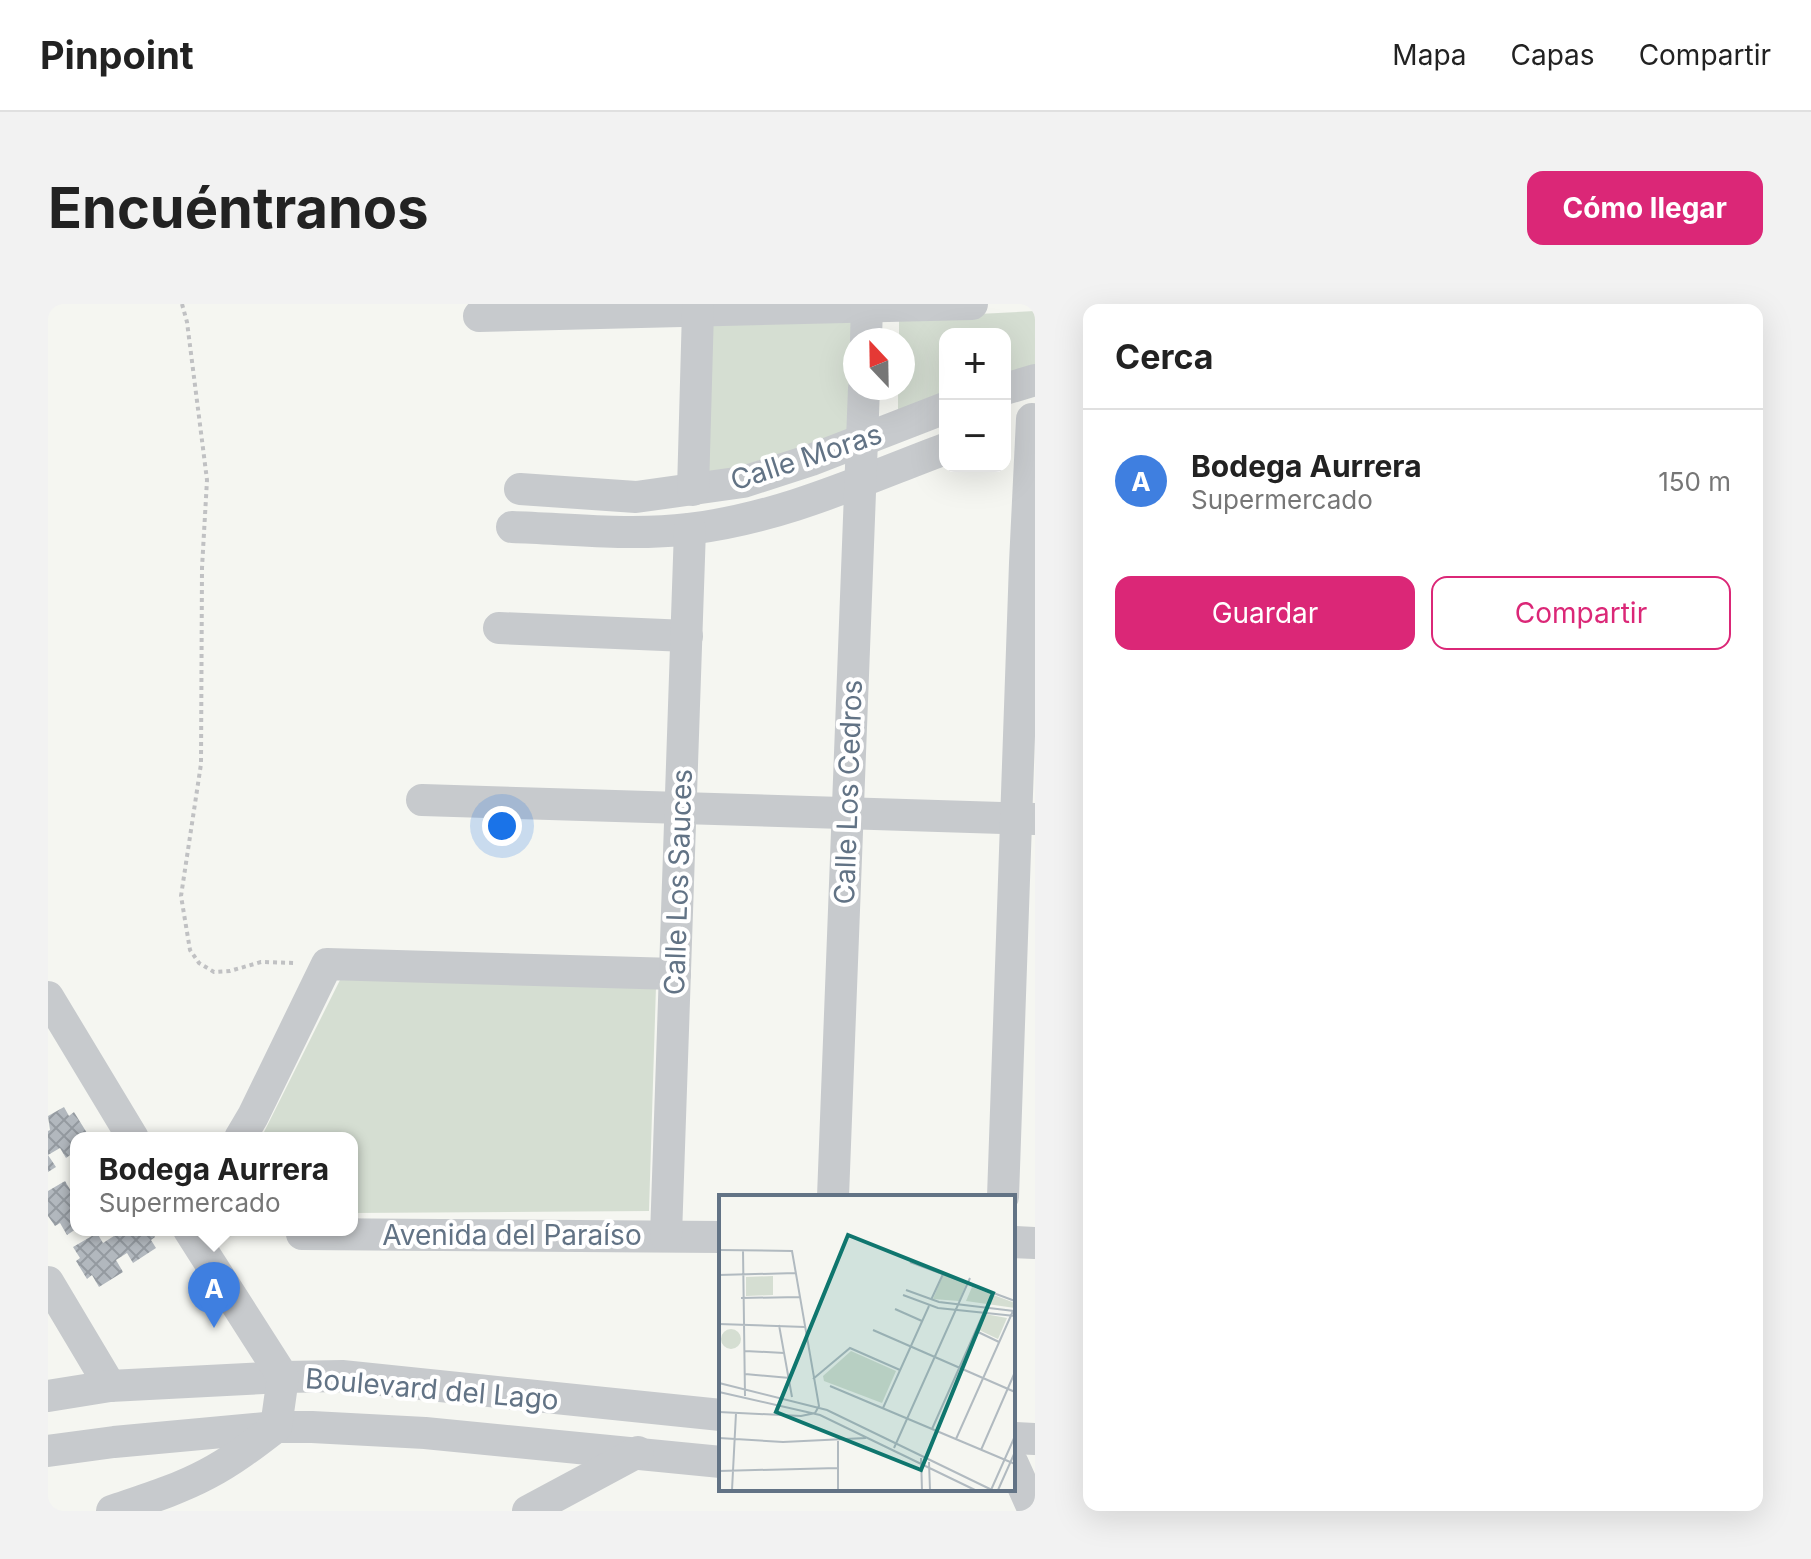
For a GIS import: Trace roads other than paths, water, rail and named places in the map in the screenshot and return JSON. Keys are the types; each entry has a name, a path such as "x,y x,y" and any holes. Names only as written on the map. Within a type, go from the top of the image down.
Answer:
{"street":[{"path":"479,316 972,304"},
{"path":"866,328 867,306"},
{"path":"693,490 698,310"},
{"path":"1011,387 1035,380"},
{"name":"Calle Los Cedros","path":"833,1195 864,400"},
{"name":"Calle Moras","path":"520,489 636,497 743,482 811,460 862,462 939,412"},
{"path":"1003,1195 1026,819 1030,563 1024,422"},
{"path":"512,527 643,532 690,529 814,500 862,462 939,450"},
{"name":"Calle Los Sauces","path":"666,1236 690,529"},
{"path":"499,628 687,636"},
{"path":"422,800 1026,819"},
{"path":"244,1132 327,964 675,974"},
{"path":"48,997 129,1132"},
{"name":"Avenida del Paraíso","path":"358,1234 719,1237"},
{"path":"112,1511 205,1475 276,1427 283,1377 193,1236"},
{"path":"1015,1242 1035,1243"},
{"path":"48,1282 110,1386"},
{"name":"Boulevard del Lago","path":"48,1396 110,1386 342,1376 719,1415"},
{"path":"528,1511 637,1453 657,1409"},
{"name":"Boulevard del Lago","path":"48,1451 276,1427 312,1427 425,1433 719,1462"},
{"path":"1015,1438 1035,1439"}],"place":[{"name":"Bodega Aurrera","path":"214,1328"}]}
